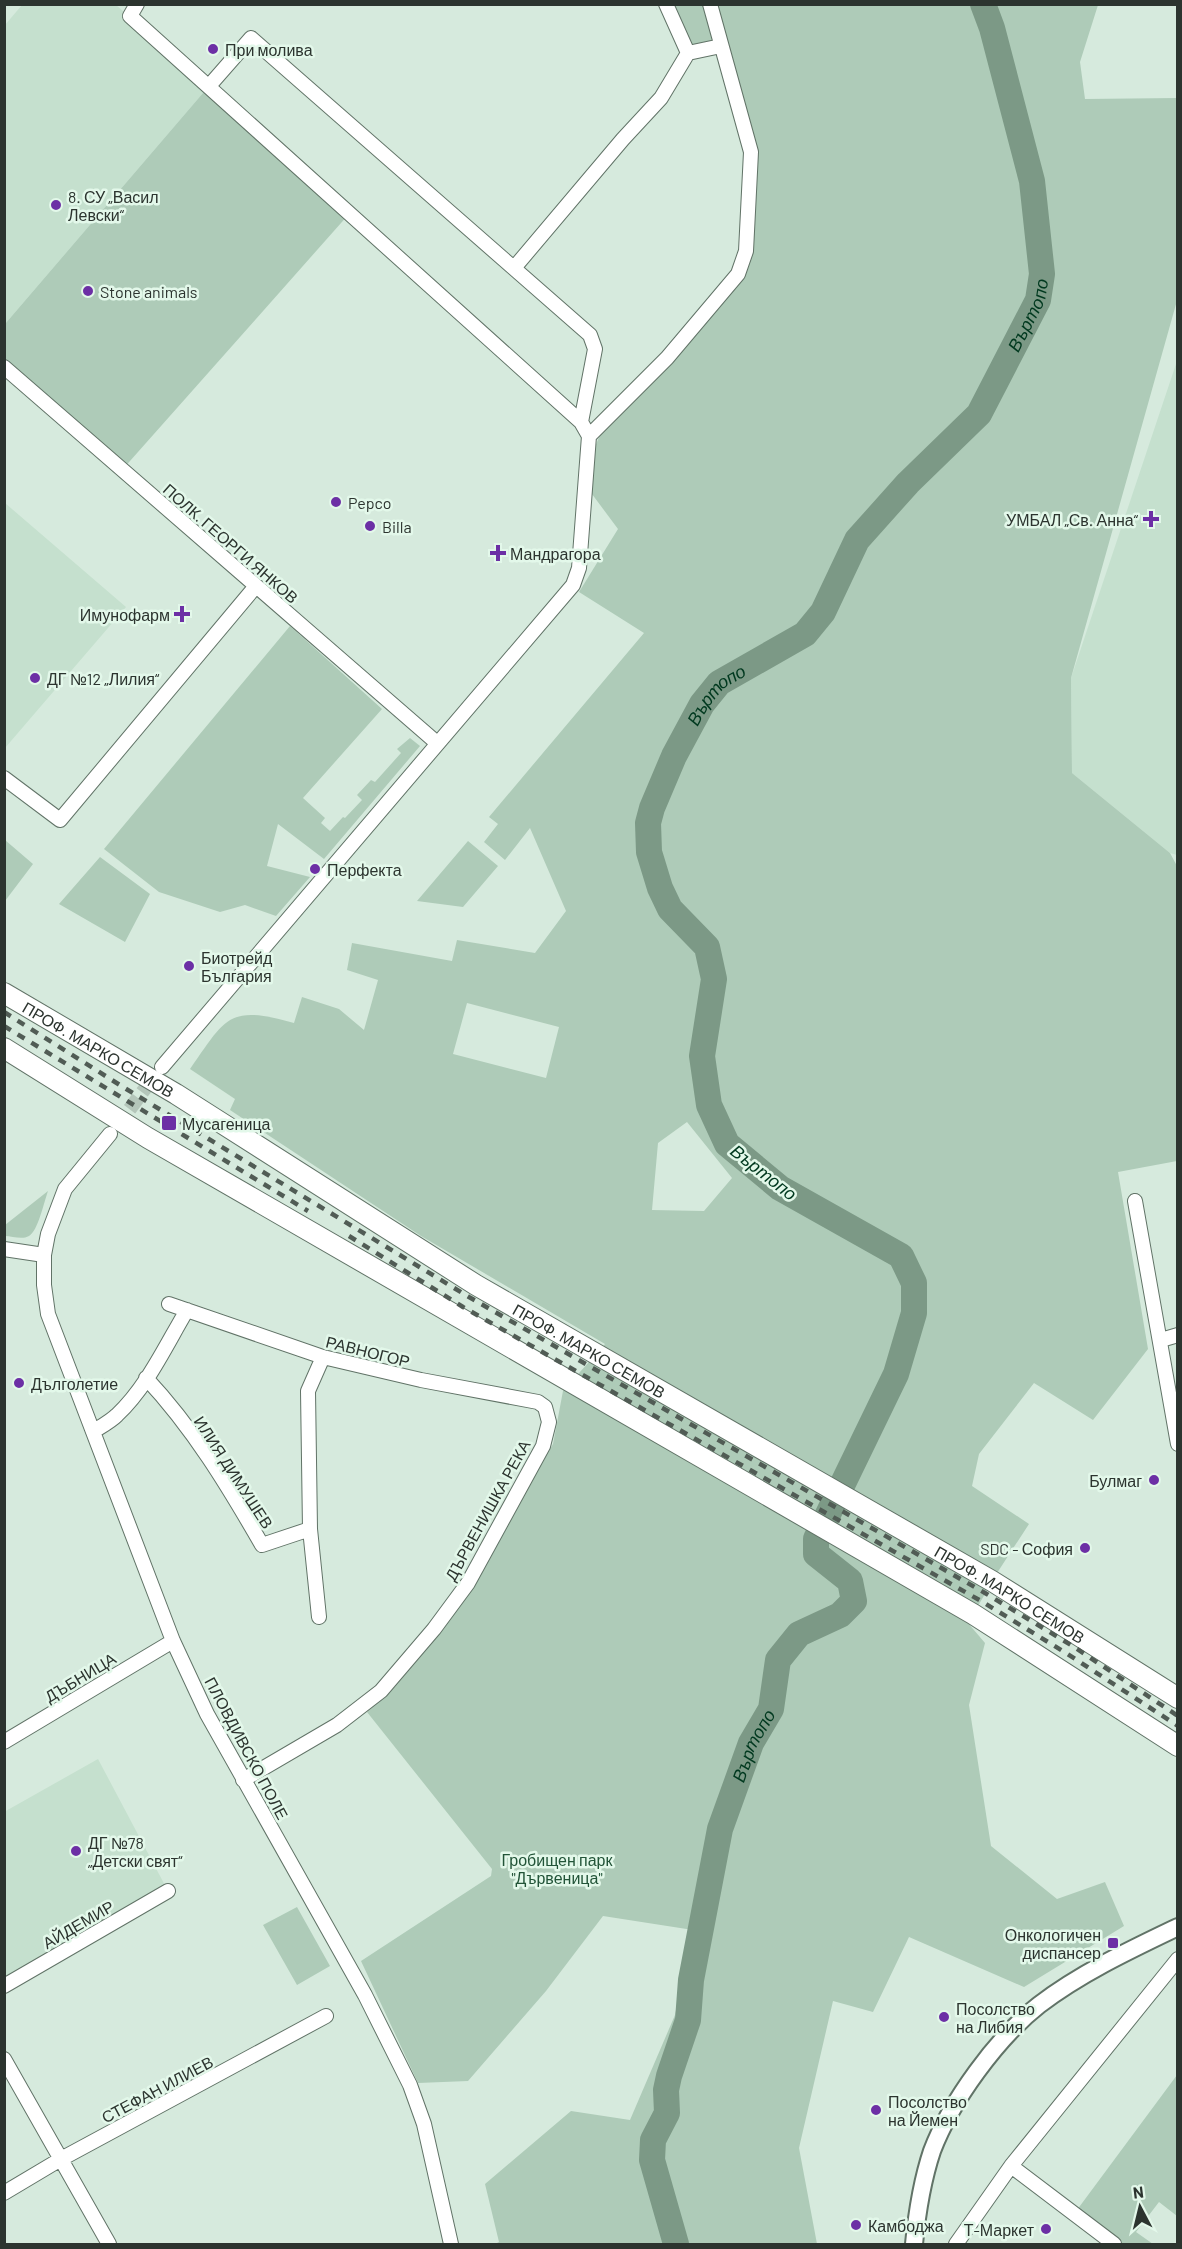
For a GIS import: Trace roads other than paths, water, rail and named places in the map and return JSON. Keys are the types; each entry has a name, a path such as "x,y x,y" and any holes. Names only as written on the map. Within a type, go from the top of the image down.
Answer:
{"main road":[{"name":"ПРОФ. МАРКО СЕМОВ","path":"4,993 176,1094 476,1285 992,1581 1178,1698"},
{"path":"4,1048 148,1138 973,1614 1178,1746"}],"street":[{"path":"137,4 130,15 581,422 589,436 579,568 573,585 162,1067"},
{"path":"666,4 688,53"},
{"path":"589,436 667,358 738,274 746,251 751,152 710,4"},
{"path":"209,86 251,38 590,335 595,349 581,422"},
{"path":"514,268 623,139 661,98 688,53 721,45"},
{"name":"ПОЛК. ГЕОРГИ ЯНКОВ","path":"4,368 437,743"},
{"path":"4,778 60,820 256,586"},
{"name":"ПЛОВДИВСКО ПОЛЕ","path":"110,1134 65,1189 54,1215 44,1255 44,1285 48,1314 173,1641 207,1714 362,1990 410,2085 424,2124 452,2244"},
{"path":"1135,1201 1178,1444"},
{"path":"4,1249 44,1255"},
{"name":"РАВНОГОР","path":"169,1304 323,1357 421,1380 538,1402 545,1407"},
{"path":"94,1431 115,1417 126,1406 146,1378 187,1310"},
{"path":"1161,1340 1178,1335"},
{"path":"319,1617 310,1529 308,1390 323,1357"},
{"name":"ИЛИЯ ДИМУШЕВ","path":"146,1378 205,1451 262,1545 310,1529"},
{"name":"ДЪРВЕНИШКА РЕКА","path":"243,1780 337,1725 360,1708 381,1691 434,1629 468,1583 543,1446 549,1422 545,1407"},
{"name":"ДЪБНИЦА","path":"4,1742 173,1641"},
{"name":"АЙДЕМИР","path":"4,1986 168,1891"},
{"path":"914,2244 917,2215 933,2151 958,2102 1000,2045 1038,2006 1081,1976 1178,1927"},
{"path":"956,2244 1011,2166 1178,1959"},
{"name":"СТЕФАН ИЛИЕВ","path":"4,2193 61,2159 326,2016"},
{"path":"4,2059 108,2244"},
{"path":"1011,2166 1114,2244"}],"waterway":[{"name":"Въртопо","path":"676,2244 652,2160 653,2140 667,2113 666,2090 669,2076 688,2020 691,1980 720,1829 751,1743 771,1709 778,1660 799,1634 840,1615 854,1601 850,1581 816,1554 816,1539 896,1374 914,1313 914,1283 901,1256 780,1188 727,1144 709,1105 702,1056 714,979 707,947 670,909 660,888 649,852 648,823 674,756 702,704 719,683 805,634 823,612 857,540 908,483 979,414 1038,300 1042,274 1032,181 992,28 983,4"}],"tunnel":[{"path":"117,1126 156,1074"}],"railway":[{"path":"4,1012 469,1297 985,1593 1071,1645 1178,1716"},
{"path":"4,1026 308,1211"},
{"path":"349,1236 463,1307 981,1601 1178,1726"}],"place":[{"name":"При молива","path":"213,49"},
{"name":"8. СУ „Васил Левски“","path":"56,205"},
{"name":"Stone animals","path":"88,291"},
{"name":"Pepco","path":"336,502"},
{"name":"УМБАЛ „Св. Анна“","path":"1151,519"},
{"name":"Billa","path":"370,526"},
{"name":"Мандрагора","path":"498,553"},
{"name":"Имунофарм","path":"182,614"},
{"name":"ДГ №12 „Лилия“","path":"35,678"},
{"name":"Перфекта","path":"315,869"},
{"name":"Биотрейд България","path":"189,966"},
{"name":"Мусагеница","path":"169,1123"},
{"name":"Дълголетие","path":"19,1383"},
{"name":"Булмаг","path":"1154,1480"},
{"name":"SDC - София","path":"1085,1548"},
{"name":"ДГ №78 „Детски свят“","path":"76,1851"},
{"name":"Онкологичен диспансер","path":"1113,1943"},
{"name":"Посолство на Либия","path":"944,2017"},
{"name":"Посолство на Йемен","path":"876,2110"},
{"name":"Камбоджа","path":"856,2225"},
{"name":"Т-Маркет","path":"1046,2229"}],"park label":[{"name":"Гробищен парк \"Дървеница\"","path":"557,1868"}]}
